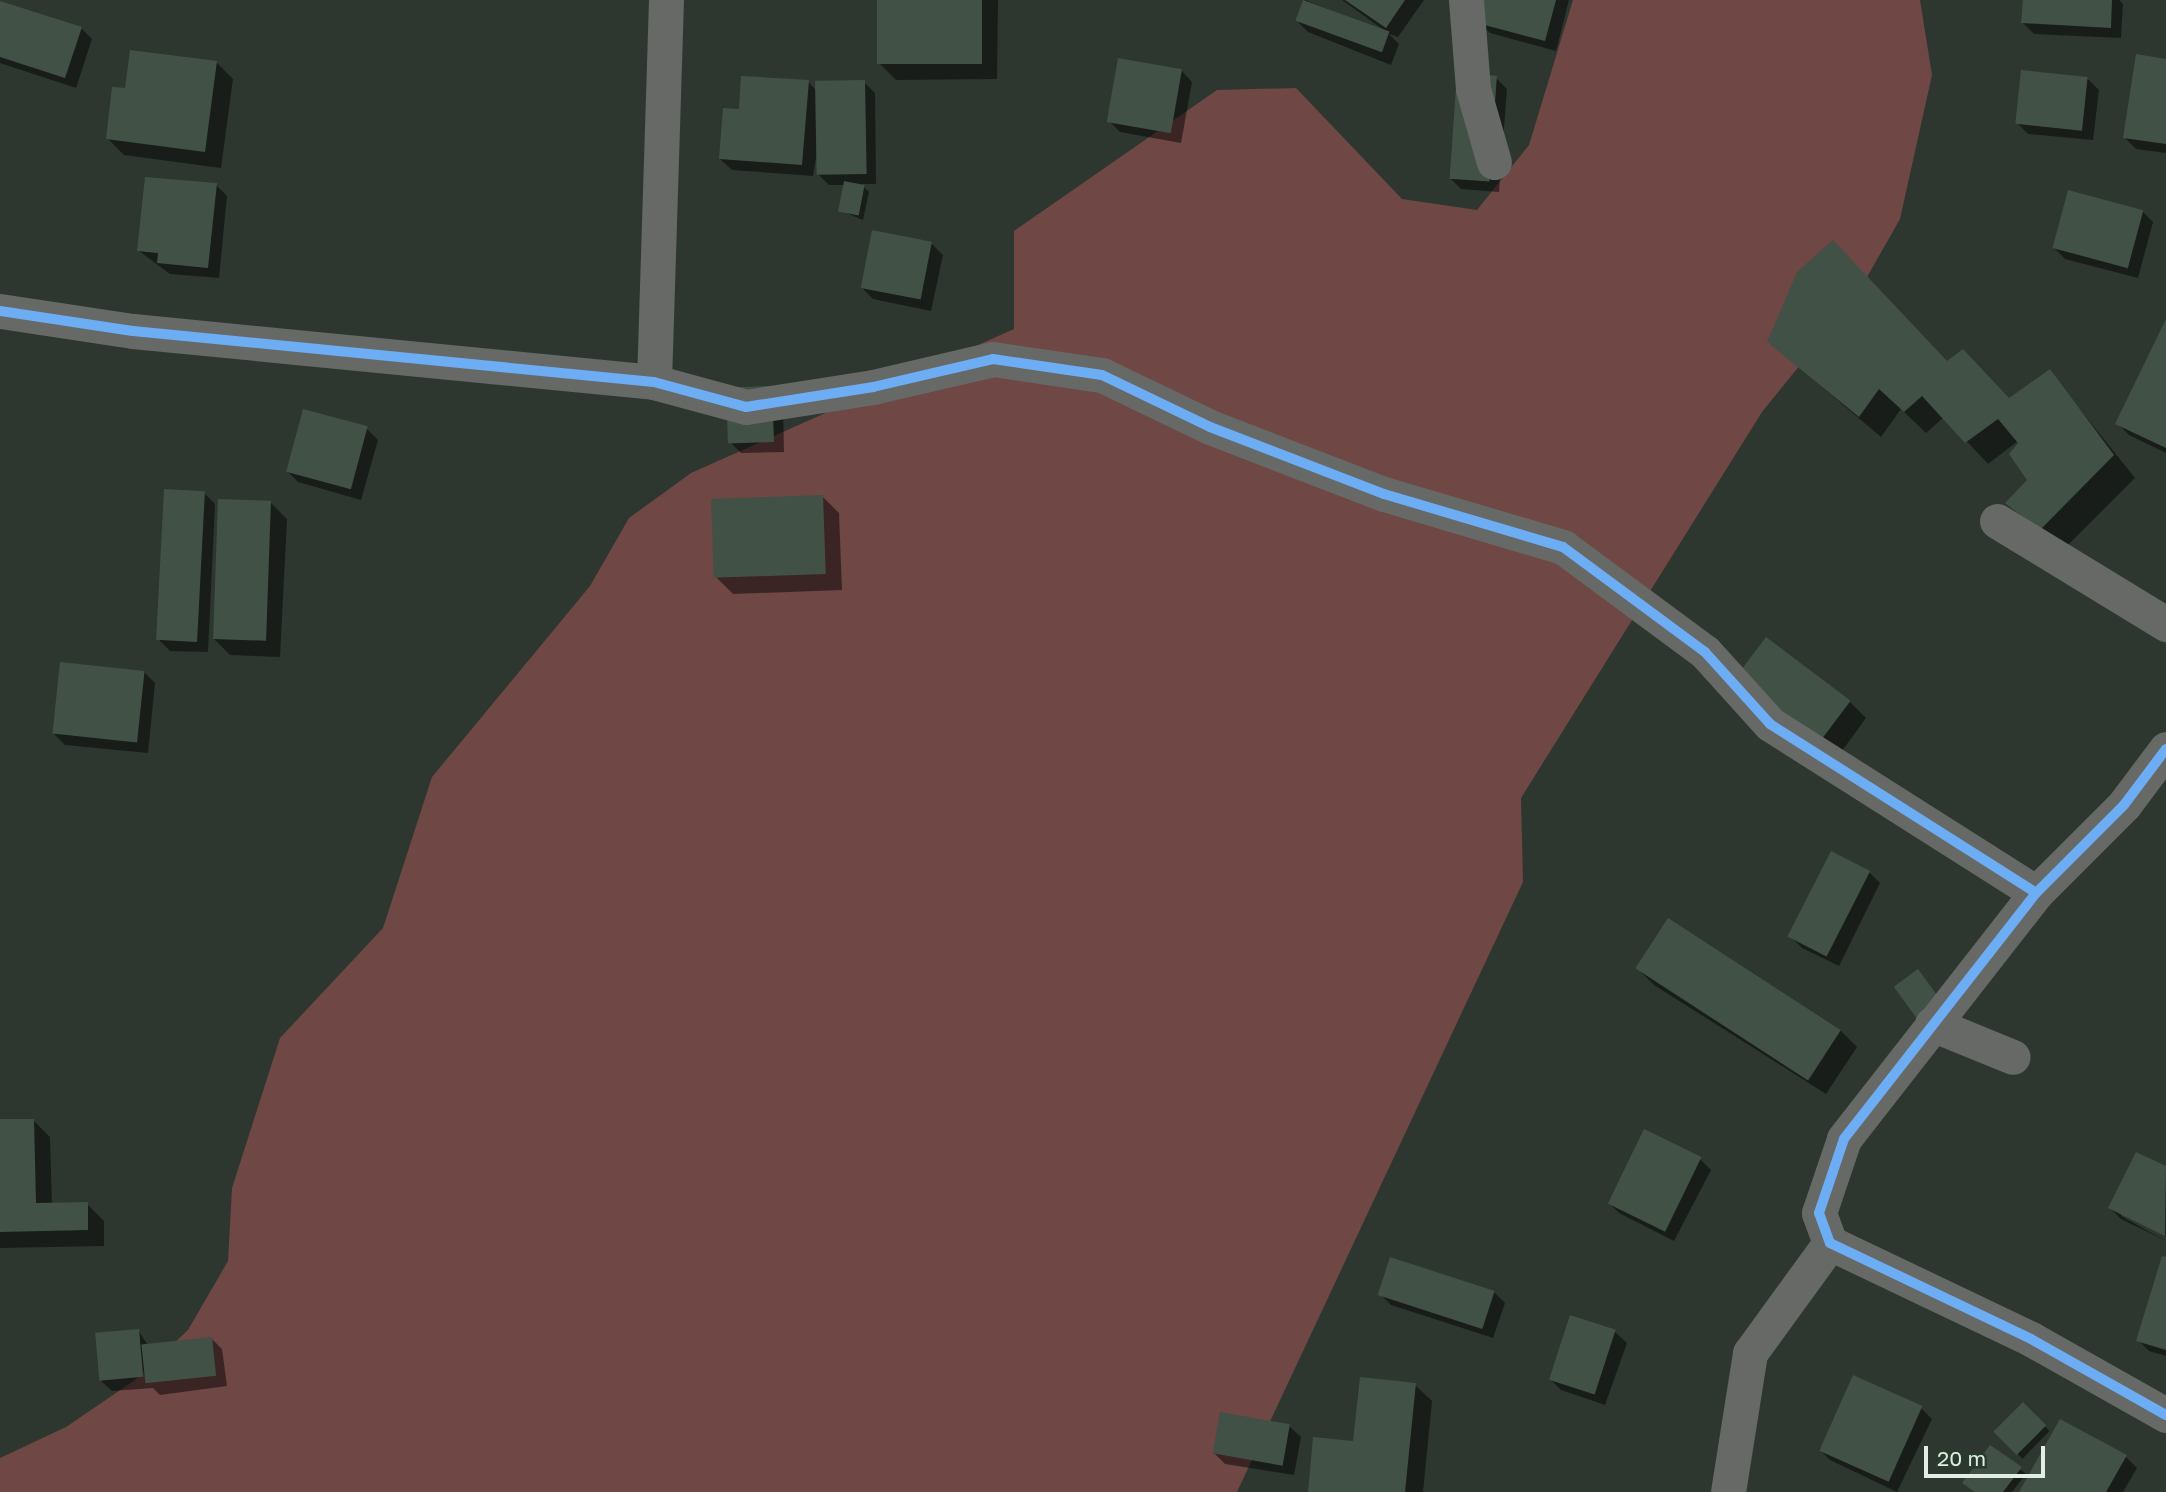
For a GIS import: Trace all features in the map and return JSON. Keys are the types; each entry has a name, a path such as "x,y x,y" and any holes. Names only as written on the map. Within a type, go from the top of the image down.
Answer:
{"street":[{"path":"654,382 666,0"},
{"path":"1466,0 1474,89 1493,162"},
{"path":"0,311 133,331 654,382 746,407 873,387 993,359 1102,375 1210,426 1384,494 1563,547 1704,652 1770,724 2036,892"},
{"path":"1997,521 2166,624"},
{"path":"2166,749 2124,805 2036,892 1844,1139 1819,1213 1829,1243 2031,1339 2166,1415"},
{"path":"1932,1024 2013,1057"},
{"path":"1728,1492 1750,1353 1829,1243"}],"shaded area":[{"path":"1573,0 1920,0 1932,75 1900,219 1858,293 1762,412 1521,798 1523,882 1237,1492 0,1492 0,1458 66,1427 135,1380 188,1330 228,1261 232,1188 280,1038 383,928 432,777 590,586 629,518 691,473 1014,329 1014,231 1217,90 1296,88 1402,199 1477,210 1529,145"}],"building":[{"path":"877,0 982,0 982,64 877,64"},
{"path":"1303,0 1389,31 1382,52 1295,21"},
{"path":"1345,0 1405,0 1386,28"},
{"path":"1483,0 1556,0 1545,41 1477,23"},
{"path":"2023,0 2112,0 2111,28 2021,23"},
{"path":"0,1 82,27 65,78 0,57"},
{"path":"130,50 217,61 205,152 106,139 112,87 125,88"},
{"path":"2136,54 2166,59 2166,144 2123,138"},
{"path":"1118,58 1182,69 1171,133 1107,122"},
{"path":"2021,70 2088,77 2082,131 2015,124"},
{"path":"1457,73 1497,76 1490,182 1450,179"},
{"path":"741,76 809,80 802,165 719,159 723,108 739,109"},
{"path":"865,80 867,174 817,175 815,81"},
{"path":"145,177 217,183 208,268 157,263 158,253 137,251"},
{"path":"844,181 865,185 859,215 838,211"},
{"path":"2068,190 2143,210 2128,268 2052,248"},
{"path":"872,230 932,242 921,300 861,288"},
{"path":"1833,240 1947,361 1963,349 2009,398 2050,369 2114,455 2040,530 2005,503 2027,480 2009,454 2018,443 1998,419 1965,443 1922,396 1904,412 1879,389 1859,417 1767,342 1797,272"},
{"path":"2166,319 2166,448 2115,424"},
{"path":"772,386 774,442 728,444 726,388"},
{"path":"303,409 368,426 351,489 286,472"},
{"path":"164,489 205,491 197,642 156,640"},
{"path":"823,495 826,574 714,578 711,499"},
{"path":"218,499 271,501 266,641 213,639"},
{"path":"1766,637 1851,701 1807,758 1723,695"},
{"path":"60,662 145,671 137,742 52,734"},
{"path":"1831,851 1870,871 1827,957 1787,937"},
{"path":"1668,918 1841,1030 1808,1081 1635,968"},
{"path":"1918,969 1949,1011 1924,1029 1894,987"},
{"path":"0,1119 34,1119 36,1203 88,1202 88,1230 0,1232"},
{"path":"1644,1129 1702,1157 1665,1232 1608,1204"},
{"path":"2136,1152 2166,1166 2165,1236 2108,1208"},
{"path":"2162,1256 2166,1257 2166,1350 2136,1341"},
{"path":"1390,1257 1495,1291 1482,1329 1378,1295"},
{"path":"1570,1315 1616,1330 1595,1395 1549,1380"},
{"path":"139,1329 143,1377 99,1381 95,1333"},
{"path":"212,1337 216,1376 145,1383 141,1344"},
{"path":"1853,1375 1922,1406 1889,1482 1819,1451"},
{"path":"1360,1377 1416,1383 1405,1492 1308,1492 1313,1437 1353,1441"},
{"path":"2023,1402 2046,1425 2017,1455 1993,1432"},
{"path":"1220,1412 1290,1424 1283,1466 1213,1453"},
{"path":"2060,1419 2127,1455 2106,1492 2019,1492"},
{"path":"1990,1445 2022,1467 2003,1492 1975,1492 1962,1483"}],"cycle path":[{"path":"0,311 133,331 654,382 746,407 873,387 993,359 1102,375 1210,427 1384,494 1563,547 1705,652 1770,724 2036,893"},
{"path":"2166,749 2124,805 2036,893 1844,1139 1819,1213 1830,1243 2031,1339 2166,1415"}]}
